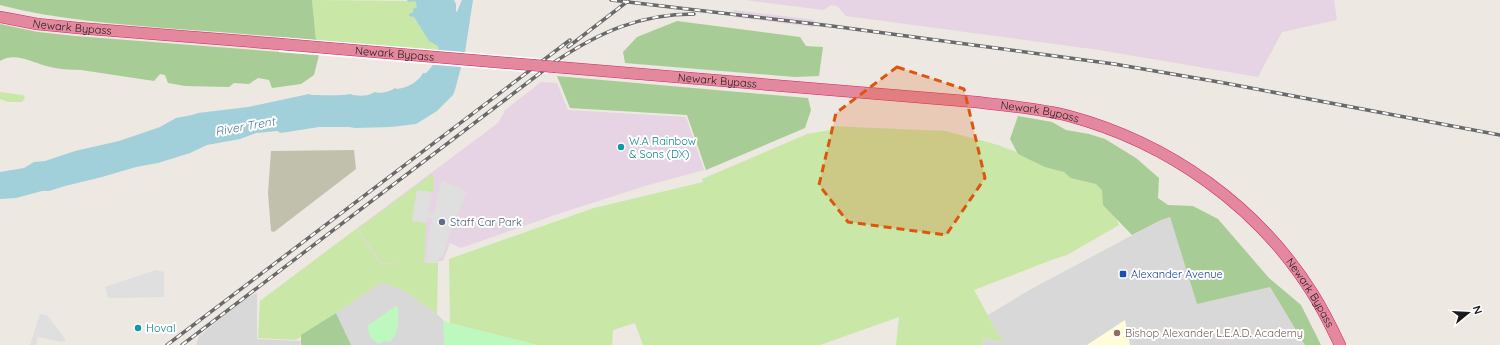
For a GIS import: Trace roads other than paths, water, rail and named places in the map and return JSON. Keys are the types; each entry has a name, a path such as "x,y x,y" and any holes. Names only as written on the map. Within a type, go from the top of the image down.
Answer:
{"highway":[{"name":"Newark Bypass","path":"0,17 37,24 78,28 976,102 1033,109 1068,116 1104,127 1135,139 1165,154 1208,182 1234,202 1283,252 1314,294 1340,345"}],"water":[{"name":"River Trent","path":"407,0 454,0 457,12 462,0 473,0 465,52 453,95 437,111 416,124 391,127 319,127 281,133 277,131 256,133 240,139 207,145 190,153 158,163 136,167 49,191 42,191 16,198 0,199 0,172 24,168 34,162 45,161 75,151 119,141 160,127 176,118 198,113 248,107 309,94 350,94 359,96 409,86 419,79 423,73 426,73 431,67 437,56 438,46 429,41 414,17 409,16 409,14 413,12 413,9 417,7 415,1 408,2"}],"railway":[{"path":"611,0 832,26 1114,64 1219,82 1500,135"},
{"path":"568,47 628,1"},
{"path":"182,345 556,61 605,33 638,21 656,17 694,14"},
{"path":"167,345 570,40"}],"place":[{"name":"W.A Rainbow & Sons (DX)","path":"621,147"},
{"name":"Staff Car Park","path":"442,222"},
{"name":"Alexander Avenue","path":"1123,274"},
{"name":"Hoval","path":"138,328"},
{"name":"Bishop Alexander L.E.A.D. Academy","path":"1117,333"}]}
